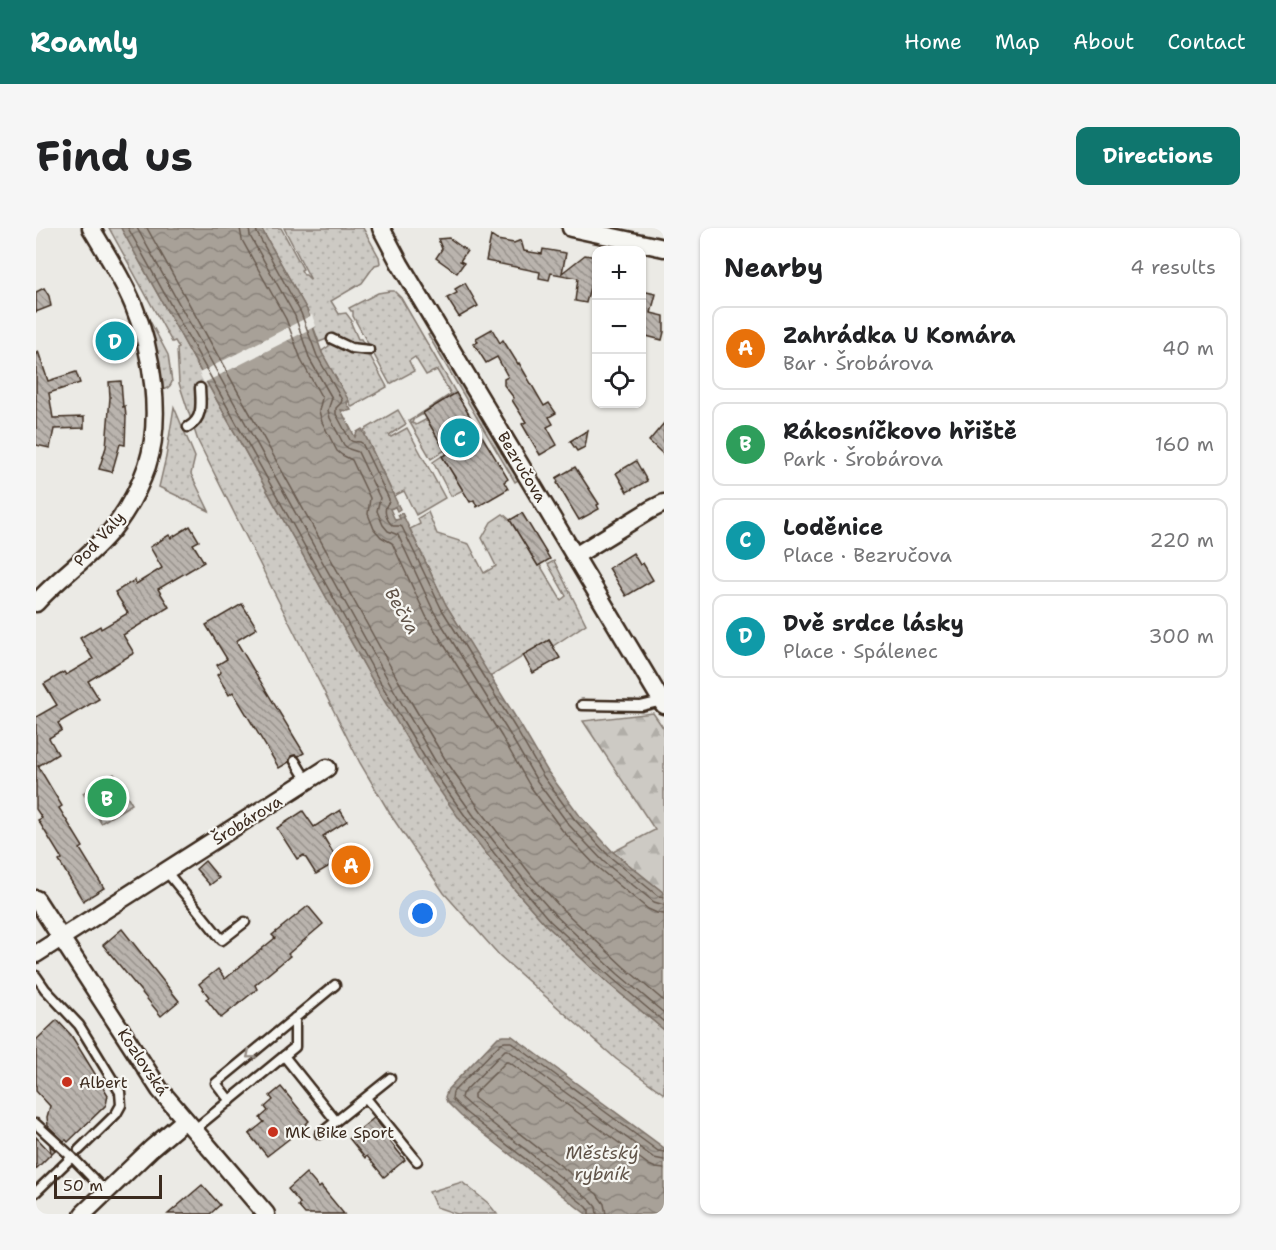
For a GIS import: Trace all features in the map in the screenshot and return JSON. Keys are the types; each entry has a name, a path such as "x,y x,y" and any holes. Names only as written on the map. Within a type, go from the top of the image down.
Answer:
{"street":[{"name":"Pod Valy","path":"36,603 111,531 126,510 148,464 152,440 155,394 147,345 122,281 91,228"},
{"name":"Bezručova","path":"381,228 400,264 663,703"},
{"path":"571,228 664,248"},
{"path":"575,556 664,503"},
{"name":"Šrobárova","path":"36,954 327,768"},
{"name":"Kozlovská","path":"36,899 160,1090 266,1214"},
{"path":"83,1214 152,1148 190,1125"}],"lane":[{"path":"332,339 351,348 369,350"},
{"path":"188,427 195,423 200,411 200,388"},
{"path":"582,705 641,706 663,703"},
{"path":"295,761 307,781"},
{"path":"166,871 222,940 244,922"},
{"path":"36,976 45,989 79,1025 120,1092 121,1105 116,1114 79,1150"},
{"path":"230,1101 216,1083 335,985"},
{"path":"190,1125 230,1101 294,1047 295,1018"},
{"path":"284,1056 336,1121"},
{"path":"320,1134 390,1078"},
{"path":"366,1098 417,1161"},
{"path":"36,1124 106,1192"},
{"path":"36,1192 72,1157"}],"green space":[{"path":"109,228 121,228 379,692 515,890 546,925 609,984 664,1030 664,1094 616,1059 500,956 444,893 392,817 360,763 198,441 179,383 177,349 179,348 175,341 172,342"},
{"path":"261,228 281,228 303,269 301,270 311,280 284,228 363,228 380,263 375,265 362,283 331,301 339,314 346,313 352,321 358,339 361,339 387,387 352,407 322,353 329,346 327,339 319,342 307,310"},
{"path":"394,291 401,298 456,393 416,418 417,416 451,394 437,370 426,375 415,357 409,361 414,371 390,384 353,316 353,311 349,308 378,293"},
{"path":"141,304 168,355 172,382 165,389 161,390 157,354"},
{"path":"433,332 520,479 515,482 428,335"},
{"path":"174,407 195,457 191,474 209,511 159,487"},
{"path":"398,410 406,424 389,435 391,437 407,428 445,498 416,515 404,491 394,496 364,430"},
{"path":"414,418 412,423 416,425 427,419 445,450 431,459 409,421"},
{"path":"442,456 463,490 451,496 433,462"},
{"path":"428,512 437,534 469,544 484,573 496,566 482,538 491,522 503,514 510,520 561,600 566,596 548,564 554,561 586,624 553,646 549,640 490,677 446,605 410,529 420,524 418,518"},
{"path":"653,713 664,729 664,893 613,852 655,830 583,721"},
{"path":"114,774 132,804 101,823 83,793"},
{"path":"462,1182 488,1203 497,1214 457,1214 436,1207 429,1192"}],"water":[{"name":"Bečva","path":"121,228 261,228 307,310 322,353 349,401 347,403 351,410 341,410 355,437 362,429 400,509 397,511 395,507 390,509 395,520 400,519 398,515 402,513 446,605 548,772 580,816 613,852 664,893 664,1030 609,984 546,925 463,824 426,771 379,692"},
{"name":"Městský rybník","path":"512,1036 664,1148 664,1214 586,1214 461,1116 447,1102 445,1097 448,1089 498,1037"}],"pier":[{"path":"312,315 316,326 204,383 199,373"}],"building":[{"path":"491,236 497,240 514,243 521,240 524,251 542,254 543,249 566,253 562,273 585,255 592,256 592,287 590,287 586,303 575,301 578,278 551,273 549,280 539,278 540,272 486,261"},
{"path":"449,238 467,251 460,261 464,263 457,273 436,258 442,249 438,239"},
{"path":"465,283 478,306 459,317 447,298 457,293 455,289"},
{"path":"44,288 51,306 36,312 36,292"},
{"path":"646,292 656,294 651,313 664,316 662,340 646,336"},
{"path":"492,329 500,343 503,340 519,363 544,406 549,403 556,413 549,417 553,424 547,427 557,445 540,455 522,424 526,422 512,400 514,398 504,385 504,379 508,377 497,357 486,363 474,344 478,342 476,338"},
{"path":"38,351 48,381 76,372 80,383 49,393 53,418 84,417 84,428 54,429 50,448 36,445 36,352"},
{"path":"121,381 126,417 125,445 120,444 112,472 99,469 106,447 109,382"},
{"path":"456,393 508,479 504,482 508,489 477,507 474,500 470,502 442,456 447,454 423,413"},
{"path":"664,423 664,455 649,441"},
{"path":"588,430 585,447 577,451 570,441"},
{"path":"636,461 647,481 627,492 616,473"},
{"path":"575,467 599,504 597,505 599,509 579,520 556,478"},
{"path":"522,513 550,559 538,566 510,520"},
{"path":"190,526 199,541 193,544 204,562 158,589 169,607 123,635 134,653 88,681 99,699 58,723 62,730 49,738 58,754 38,766 62,806 59,808 83,847 80,849 104,888 83,901 59,861 62,859 38,820 42,818 36,809 36,717 57,705 44,684 64,672 66,675 93,659 80,638 128,613 115,592 135,580 136,584 162,568 150,547"},
{"path":"633,553 640,565 643,563 653,580 626,596 609,568"},
{"path":"242,604 257,628 236,641 304,753 291,756 289,762 279,768 233,692 229,695 217,675 221,672 217,665 227,659 206,625"},
{"path":"549,640 560,658 533,673 523,655"},
{"path":"340,810 347,821 323,836 338,861 316,874 304,855 297,859 277,828 303,811 314,827"},
{"path":"205,861 219,878 210,885 196,869"},
{"path":"308,906 323,924 255,985 257,989 221,1018 206,999 209,997 199,984 218,969 225,979 275,938 272,935"},
{"path":"122,929 179,1001 161,1016 103,945"},
{"path":"57,1020 71,1035 108,1095 106,1105 68,1142 48,1126 47,1117 50,1106 36,1091 36,1040"},
{"path":"281,1087 309,1121 267,1156 249,1134 264,1122 260,1118 268,1111 265,1107 273,1100 270,1096"},
{"path":"374,1118 405,1160 384,1177 349,1138"},
{"path":"36,1137 51,1153 50,1146 55,1150 36,1169"},
{"path":"306,1173 319,1188 321,1186 344,1214 305,1214 298,1206 300,1203 288,1189"},
{"path":"202,1185 220,1205 210,1214 168,1214"}],"place":[{"name":"Dvě srdce lásky","path":"115,341"},
{"name":"Loděnice","path":"460,438"},
{"name":"Rákosníčkovo hřiště","path":"107,798"},
{"name":"Zahrádka U Komára","path":"351,865"},
{"name":"Albert","path":"67,1082"},
{"name":"MK Bike Sport","path":"273,1132"}]}
